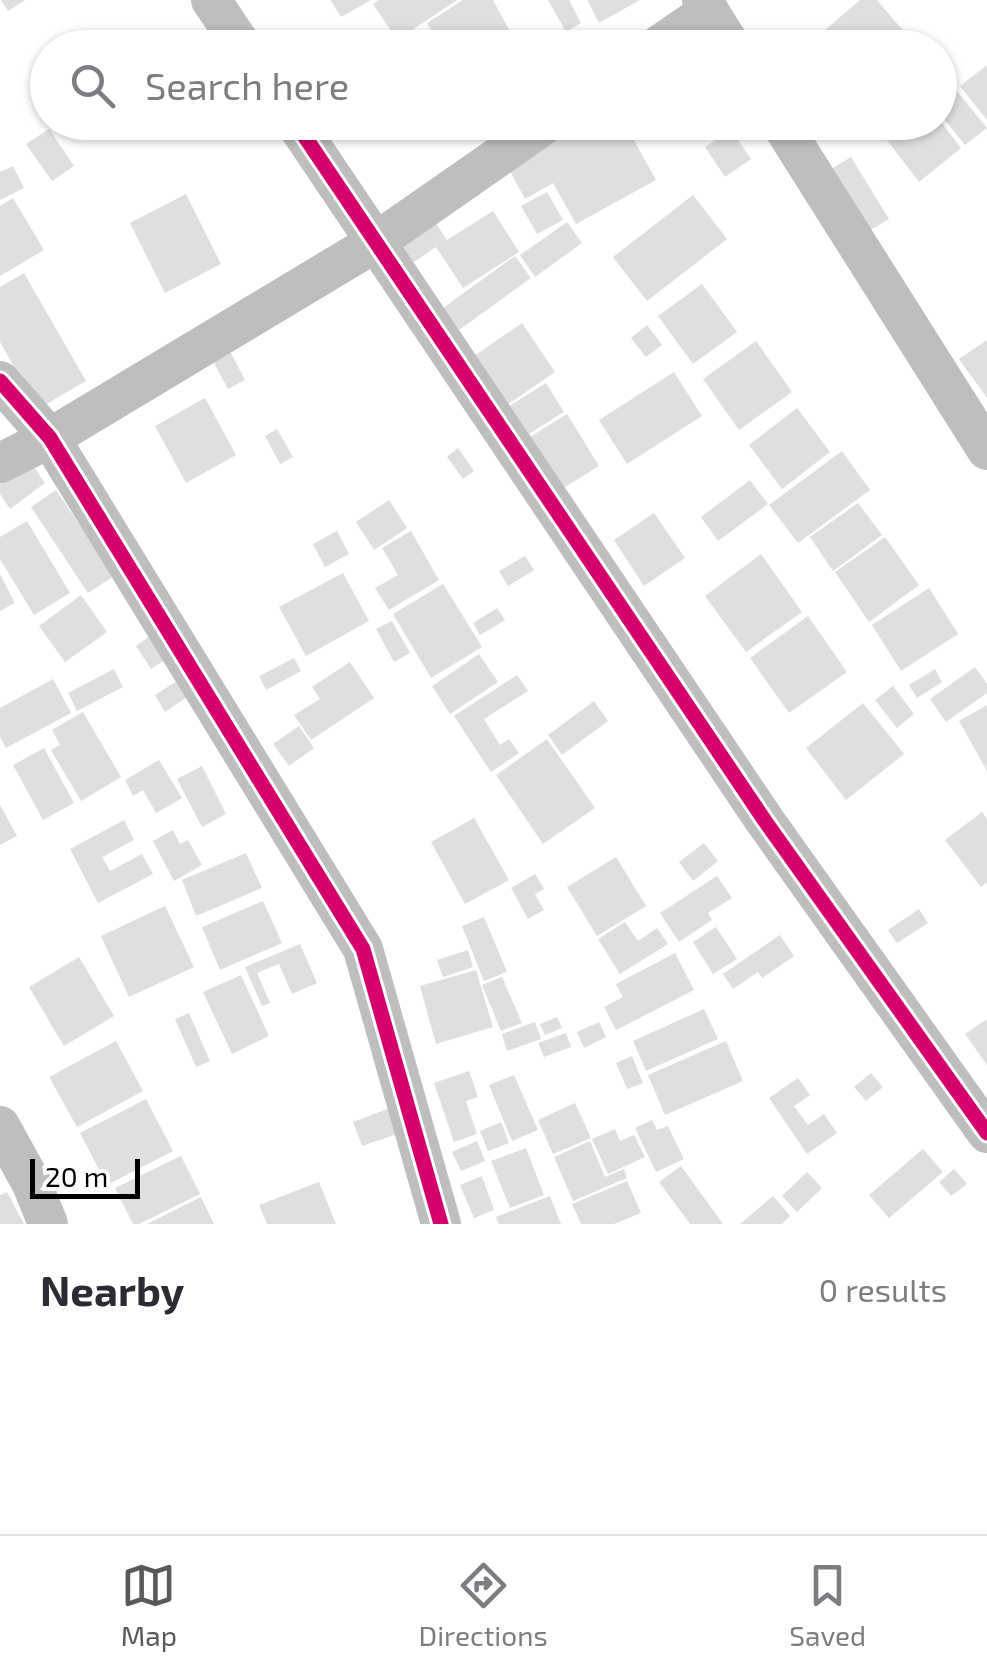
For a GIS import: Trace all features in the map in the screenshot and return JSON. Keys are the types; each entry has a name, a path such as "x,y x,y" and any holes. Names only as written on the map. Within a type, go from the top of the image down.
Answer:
{"street":[{"path":"211,0 231,30"},
{"path":"677,30 705,5 721,30"},
{"path":"307,140 765,820 987,1133"},
{"path":"0,463 50,438 376,242 522,140"},
{"path":"791,140 987,450"},
{"path":"0,381 50,438 363,949 441,1224"},
{"path":"0,1126 32,1184 48,1224"}],"building":[{"path":"1,0 25,0 8,11"},
{"path":"331,0 371,0 341,17"},
{"path":"379,0 457,0 412,30 390,30 373,4"},
{"path":"463,0 493,0 509,30 431,30 427,23"},
{"path":"548,0 569,0 581,23 565,30"},
{"path":"587,0 640,0 599,23"},
{"path":"860,0 877,0 902,30 825,30"},
{"path":"987,65 987,120 960,86"},
{"path":"957,91 987,128 965,145 957,135"},
{"path":"32,140 56,140 74,166 52,181 26,144"},
{"path":"559,140 634,140 656,180 576,224 553,183 525,199 508,168"},
{"path":"716,140 738,140 751,159 725,177 705,147"},
{"path":"887,140 955,140 961,148 919,182"},
{"path":"851,157 889,219 857,238 820,176"},
{"path":"13,166 24,188 0,200 0,172"},
{"path":"547,192 563,220 537,234 521,206"},
{"path":"186,194 221,264 165,293 130,223"},
{"path":"693,195 727,239 647,301 613,257"},
{"path":"13,198 44,250 0,276 0,206"},
{"path":"493,211 519,252 463,288 436,247 411,264 399,247 435,222 447,240"},
{"path":"567,222 582,243 535,277 520,255"},
{"path":"515,256 531,278 459,330 443,308"},
{"path":"24,273 86,381 38,409 0,342 0,287"},
{"path":"702,284 737,332 693,364 658,316"},
{"path":"522,323 555,372 507,405 474,356"},
{"path":"647,325 662,345 646,357 631,338"},
{"path":"987,340 987,398 959,359"},
{"path":"756,341 792,392 739,430 703,379"},
{"path":"230,351 245,380 228,389 213,361"},
{"path":"674,372 702,416 627,464 599,420"},
{"path":"546,383 564,412 524,437 506,408"},
{"path":"205,398 236,455 186,483 155,426"},
{"path":"797,408 830,452 782,489 749,445"},
{"path":"567,414 599,466 557,492 525,440"},
{"path":"277,429 293,457 280,464 265,436"},
{"path":"458,448 474,471 463,479 447,457"},
{"path":"842,451 870,490 798,543 769,505"},
{"path":"31,462 45,483 10,509 0,494 0,484"},
{"path":"750,480 768,504 718,541 701,517"},
{"path":"56,490 114,576 88,593 31,507"},
{"path":"389,500 407,528 374,550 356,522"},
{"path":"858,503 882,535 833,571 810,537"},
{"path":"654,513 685,558 644,586 614,540"},
{"path":"27,521 70,593 34,615 0,559 0,537"},
{"path":"337,531 349,554 325,567 313,544"},
{"path":"411,531 439,580 389,610 375,588 398,575 382,548"},
{"path":"885,537 919,585 869,622 835,572"},
{"path":"761,554 802,612 746,652 705,596"},
{"path":"525,556 534,570 508,586 499,571"},
{"path":"343,573 369,621 306,656 279,607"},
{"path":"0,574 15,603 0,611"},
{"path":"443,584 482,647 431,678 393,614"},
{"path":"929,588 958,634 901,671 872,625"},
{"path":"81,595 107,632 65,662 39,626"},
{"path":"497,608 505,620 480,635 473,623"},
{"path":"808,616 847,672 789,713 750,658"},
{"path":"392,621 410,653 394,662 376,629"},
{"path":"150,636 165,660 151,669 136,646"},
{"path":"479,654 498,682 450,714 432,686"},
{"path":"294,658 301,671 266,690 259,676"},
{"path":"350,662 374,698 311,740 294,715 320,699 312,687"},
{"path":"975,667 987,684 987,693 946,722 930,699"},
{"path":"114,669 123,687 77,711 68,693"},
{"path":"935,669 942,682 917,698 909,685"},
{"path":"517,675 528,691 484,719 500,745 509,739 519,753 491,772 454,716"},
{"path":"53,679 71,713 6,748 0,737 0,708"},
{"path":"177,681 187,697 165,712 155,695"},
{"path":"893,686 914,714 897,728 875,700"},
{"path":"594,701 608,721 562,755 548,735"},
{"path":"863,703 904,754 846,800 806,748"},
{"path":"987,705 987,771 959,721"},
{"path":"83,712 121,777 81,801 51,750 60,745 52,730"},
{"path":"299,726 314,748 289,766 273,744"},
{"path":"547,739 595,808 543,844 496,775"},
{"path":"44,748 74,803 43,820 13,765"},
{"path":"159,760 182,798 156,813 143,790 133,796 125,780"},
{"path":"202,766 226,814 202,827 177,779"},
{"path":"0,805 17,836 0,845"},
{"path":"982,812 987,819 987,882 981,887 945,840"},
{"path":"474,818 509,880 465,904 431,842"},
{"path":"124,820 134,840 102,857 110,871 142,854 153,874 98,903 70,849"},
{"path":"173,830 180,844 188,840 202,865 174,881 153,841"},
{"path":"704,843 718,861 693,881 679,862"},
{"path":"246,853 262,888 196,916 182,880"},
{"path":"616,857 646,906 597,936 567,887"},
{"path":"535,874 544,889 535,894 544,910 528,919 511,888"},
{"path":"717,876 732,898 708,913 712,920 679,942 660,913"},
{"path":"263,901 282,943 220,970 202,927"},
{"path":"165,906 194,967 129,997 101,936"},
{"path":"919,909 928,923 897,943 888,930"},
{"path":"484,917 507,972 484,981 462,926"},
{"path":"625,922 638,941 657,928 668,944 620,974 598,939"},
{"path":"716,927 737,959 713,974 693,942"},
{"path":"780,935 794,956 762,978 758,972 733,989 723,974"},
{"path":"300,944 317,983 292,994 279,964 257,973 270,1003 262,1006 245,967"},
{"path":"468,950 473,967 443,977 437,960"},
{"path":"675,953 694,990 616,1030 604,1007 623,997 616,984"},
{"path":"79,957 114,1016 64,1046 29,987"},
{"path":"476,970 493,1027 436,1044 420,986"},
{"path":"241,975 269,1036 232,1054 203,992"},
{"path":"502,977 522,1023 501,1031 482,985"},
{"path":"704,1009 718,1039 646,1071 633,1041"},
{"path":"189,1013 210,1061 196,1067 175,1019"},
{"path":"557,1017 562,1028 545,1035 540,1024"},
{"path":"987,1019 987,1065 965,1034"},
{"path":"535,1022 541,1039 507,1051 502,1034"},
{"path":"599,1022 606,1037 584,1048 577,1032"},
{"path":"566,1033 571,1047 544,1057 538,1043"},
{"path":"116,1041 143,1091 77,1127 49,1077"},
{"path":"726,1041 743,1081 665,1115 648,1075"},
{"path":"632,1056 643,1083 627,1089 616,1063"},
{"path":"469,1071 478,1097 466,1101 477,1134 454,1142 434,1083"},
{"path":"871,1073 883,1087 866,1101 854,1087"},
{"path":"514,1075 538,1130 512,1141 489,1085"},
{"path":"798,1078 810,1095 794,1106 808,1125 824,1114 837,1133 807,1154 769,1098"},
{"path":"146,1099 173,1151 107,1185 80,1133"},
{"path":"575,1103 591,1138 553,1154 538,1120"},
{"path":"390,1108 400,1133 362,1146 353,1122"},
{"path":"652,1120 657,1130 668,1126 684,1159 656,1172 635,1128"},
{"path":"501,1122 509,1143 488,1151 480,1131"},
{"path":"615,1129 620,1141 634,1135 645,1157 608,1174 592,1139"},
{"path":"477,1141 485,1161 461,1171 452,1152"},
{"path":"590,1141 605,1177 624,1169 627,1178 573,1201 554,1157"},
{"path":"526,1148 544,1195 510,1208 491,1161"},
{"path":"923,1149 943,1172 889,1218 869,1195"},
{"path":"181,1156 200,1194 133,1224 115,1188"},
{"path":"681,1166 723,1224 690,1224 659,1182"},
{"path":"954,1169 967,1184 951,1196 939,1182"},
{"path":"807,1172 822,1188 797,1212 782,1196"},
{"path":"482,1176 494,1210 474,1218 460,1185"},
{"path":"627,1181 641,1213 614,1224 581,1224 572,1204"},
{"path":"319,1182 336,1224 267,1224 259,1205"},
{"path":"7,1192 24,1224 0,1224 0,1195"},
{"path":"550,1196 561,1224 499,1224 496,1217"},
{"path":"773,1196 790,1216 782,1224 740,1224"},
{"path":"201,1197 214,1224 147,1224"}],"cycle path":[{"path":"307,140 765,821 987,1133"},
{"path":"0,381 50,438 363,949 441,1224"}]}
